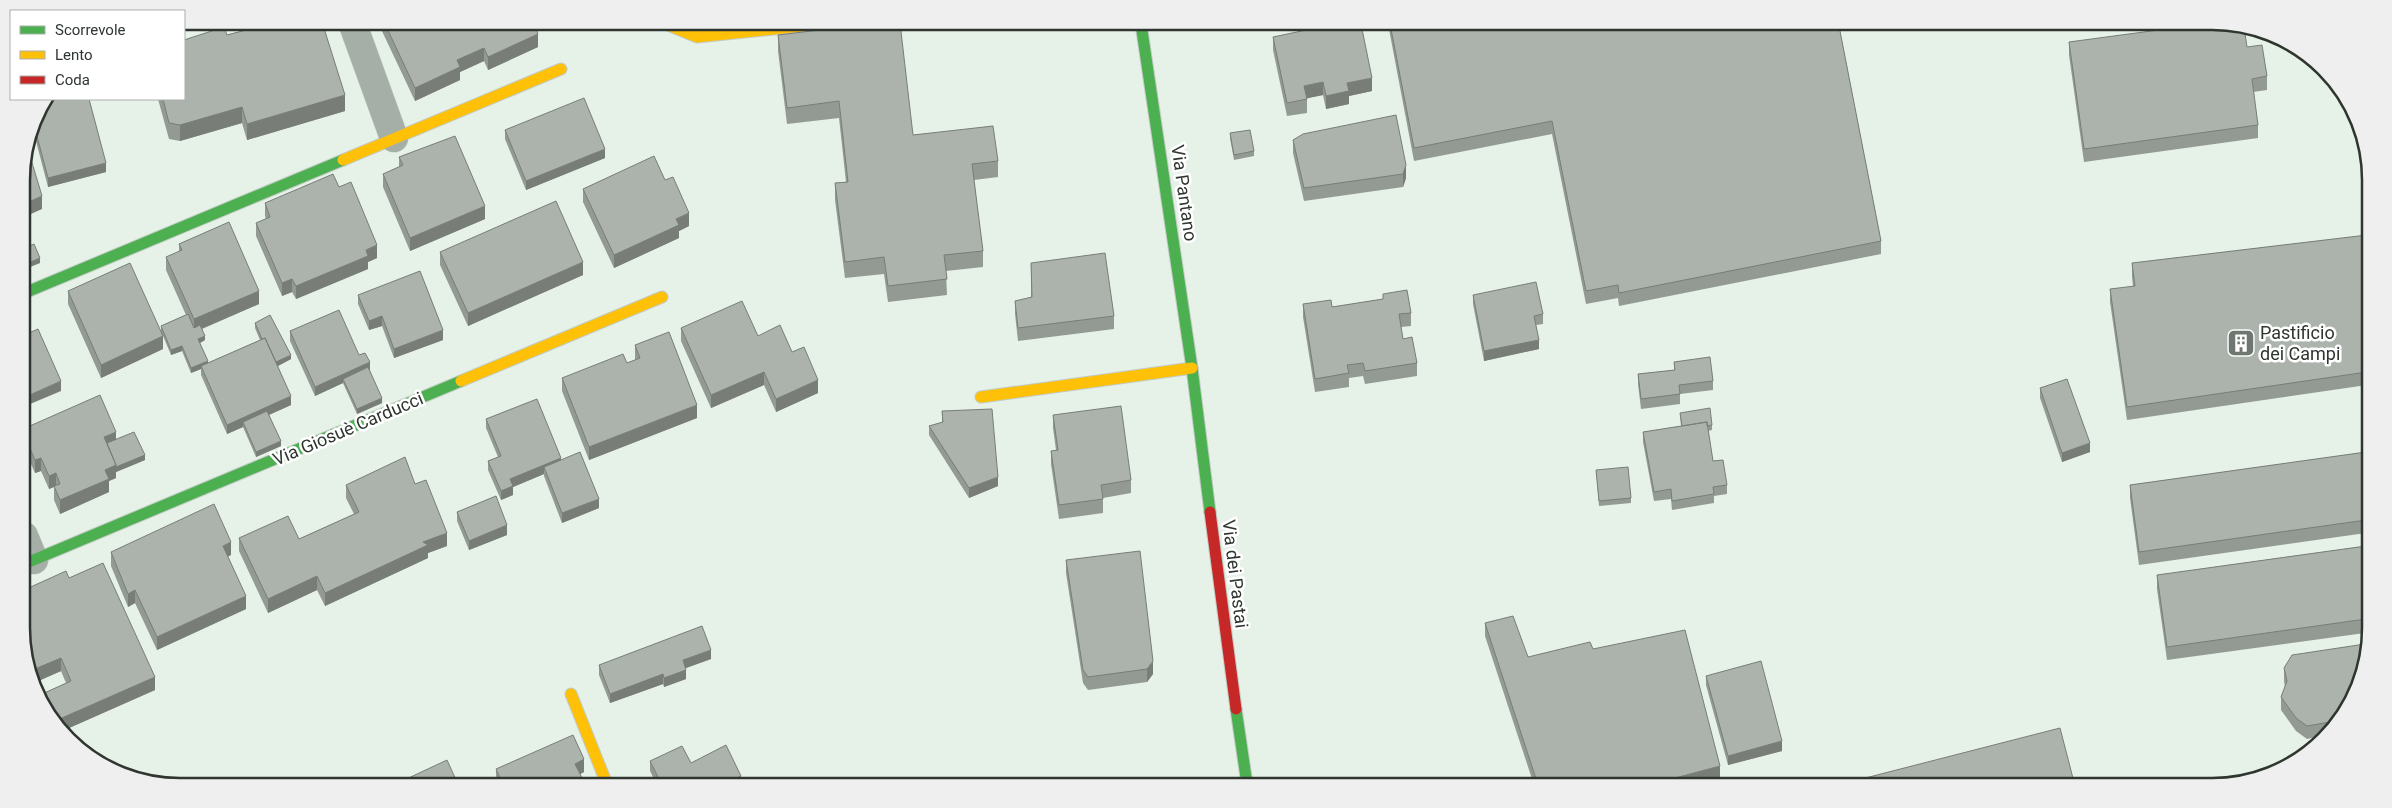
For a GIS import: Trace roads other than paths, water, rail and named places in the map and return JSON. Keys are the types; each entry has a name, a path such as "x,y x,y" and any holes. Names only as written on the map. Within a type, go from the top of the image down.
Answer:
{"street":[{"path":"355,30 394,138"},
{"path":"681,30 697,37 764,30"},
{"name":"Via Pantano","path":"1142,30 1192,368"},
{"path":"30,291 561,69"},
{"name":"Via Giosuè Carducci","path":"30,562 662,297"},
{"path":"981,398 1192,368"},
{"name":"Via dei Pastai","path":"1192,368 1224,630 1246,778"},
{"path":"571,694 604,778"}],"place":[{"name":"Pastificio dei Campi","path":"2241,343"}]}
